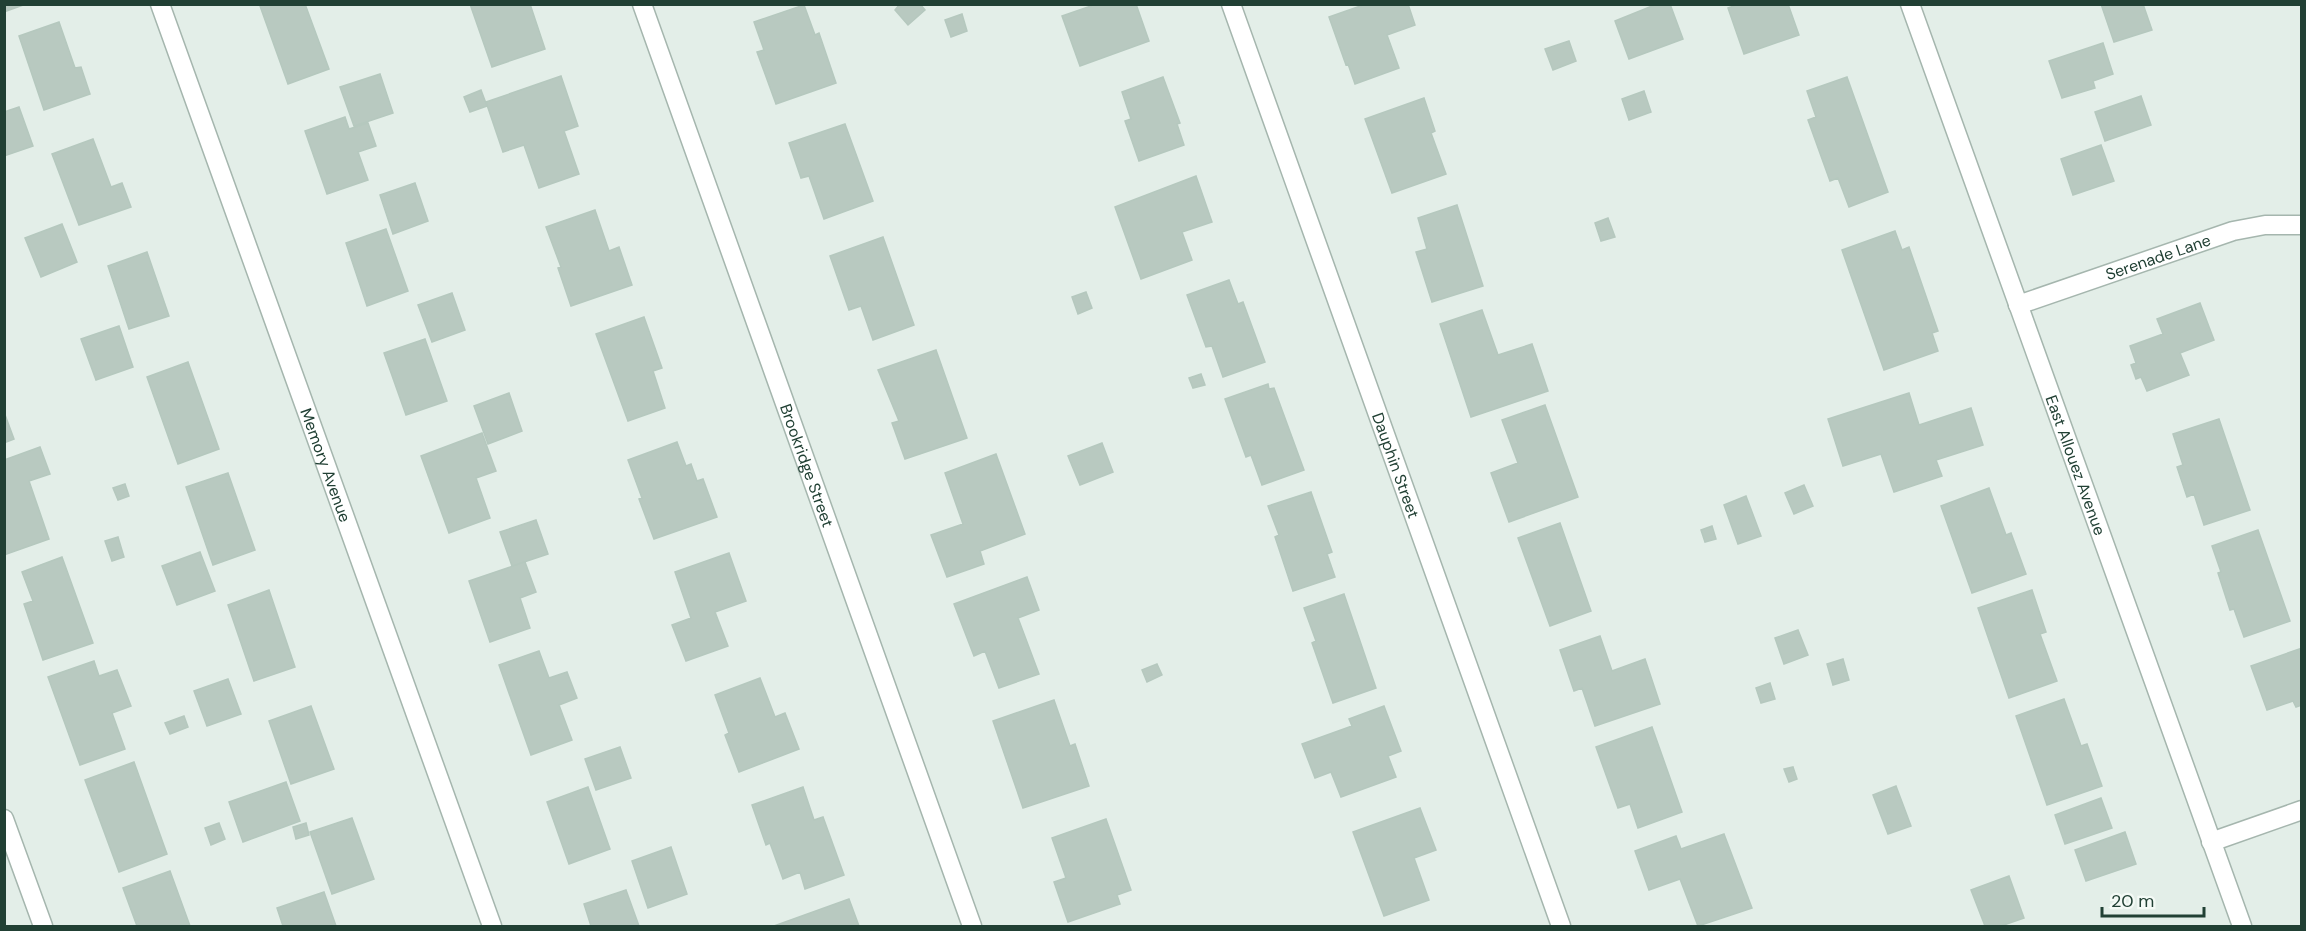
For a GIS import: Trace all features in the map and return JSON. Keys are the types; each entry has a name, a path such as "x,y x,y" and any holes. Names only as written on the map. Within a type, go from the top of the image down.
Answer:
{"street":[{"name":"Memory Avenue","path":"160,4 492,927"},
{"name":"Brookridge Street","path":"642,4 972,927"},
{"name":"Dauphin Street","path":"1231,4 1561,927"},
{"name":"East Allouez Avenue","path":"1910,4 2242,927"},
{"name":"Serenade Lane","path":"2018,305 2233,231 2265,225 2301,225"},
{"path":"2211,842 2301,810"},
{"path":"4,819 43,927"}],"building":[{"path":"4,4 26,4 4,12"},
{"path":"305,4 329,69 288,84 260,6"},
{"path":"470,4 530,4 545,49 492,67"},
{"path":"900,4 920,4 925,10 908,25 895,10"},
{"path":"1090,4 1136,4 1149,41 1080,66 1062,16 1091,6"},
{"path":"1366,4 1408,4 1415,25 1387,35 1399,68 1355,84 1329,17"},
{"path":"1657,4 1670,4 1683,39 1629,59 1615,21"},
{"path":"1739,4 1788,4 1799,35 1744,54 1728,8"},
{"path":"2101,4 2143,4 2152,30 2114,42"},
{"path":"804,5 815,35 819,33 836,83 776,104 757,52 764,50 754,22"},
{"path":"962,14 967,31 951,37 945,20"},
{"path":"59,22 75,68 81,67 90,94 44,110 19,36"},
{"path":"1569,41 1576,61 1553,70 1545,49"},
{"path":"2103,43 2113,74 2093,81 2095,88 2062,98 2049,61"},
{"path":"380,74 393,113 354,126 340,87"},
{"path":"561,76 578,126 564,131 579,174 539,188 524,145 503,152 486,102"},
{"path":"1163,77 1180,123 1177,124 1184,145 1139,161 1125,121 1131,119 1122,92"},
{"path":"1847,77 1888,192 1849,207 1838,178 1830,181 1808,120 1816,117 1807,91"},
{"path":"481,90 487,106 470,112 464,97"},
{"path":"1644,91 1651,112 1629,120 1622,99"},
{"path":"2141,96 2151,125 2105,141 2095,112"},
{"path":"1424,98 1435,131 1431,133 1446,174 1392,193 1365,119"},
{"path":"19,107 33,146 4,156 4,112"},
{"path":"345,117 349,129 368,123 376,146 358,152 368,180 327,194 305,131"},
{"path":"845,124 873,201 824,219 809,176 801,178 789,143"},
{"path":"93,139 111,187 122,183 131,207 79,225 52,154"},
{"path":"2101,145 2114,181 2073,195 2061,159"},
{"path":"1196,176 1212,222 1182,232 1192,260 1141,279 1115,207"},
{"path":"415,183 428,221 393,234 380,195"},
{"path":"1457,205 1483,286 1432,302 1416,252 1427,249 1418,218"},
{"path":"595,210 609,251 619,247 632,285 571,306 558,268 561,267 546,227"},
{"path":"1608,218 1615,237 1601,241 1595,223"},
{"path":"62,224 77,262 41,277 25,238"},
{"path":"386,229 408,291 367,306 346,243"},
{"path":"1895,231 1902,250 1909,247 1938,331 1932,333 1938,351 1884,370 1842,250"},
{"path":"883,237 914,325 873,340 861,306 849,310 830,256"},
{"path":"147,252 169,316 129,329 108,266"},
{"path":"1229,280 1238,304 1243,302 1265,362 1223,377 1212,346 1206,347 1187,295"},
{"path":"1086,292 1092,308 1078,314 1072,297"},
{"path":"452,293 465,330 432,342 418,305"},
{"path":"2200,303 2214,340 2180,353 2189,375 2147,391 2141,377 2136,379 2131,365 2136,363 2130,346 2163,334 2157,319"},
{"path":"1482,310 1498,355 1532,344 1548,391 1471,417 1440,324"},
{"path":"644,317 662,368 653,371 665,408 628,421 596,334"},
{"path":"119,326 133,367 96,380 81,339"},
{"path":"425,339 447,401 406,415 384,353"},
{"path":"936,350 967,438 905,459 892,423 899,421 878,370"},
{"path":"188,362 219,449 178,464 147,377"},
{"path":"1201,374 1205,385 1193,388 1189,378"},
{"path":"1268,384 1269,389 1274,388 1304,470 1262,485 1251,455 1246,457 1225,399"},
{"path":"509,393 522,431 488,444 474,406"},
{"path":"1909,393 1919,425 1971,408 1983,445 1936,460 1942,476 1894,492 1881,454 1843,466 1828,419"},
{"path":"1545,405 1578,497 1509,522 1491,473 1518,463 1502,420"},
{"path":"4,412 14,439 4,443"},
{"path":"2219,419 2250,510 2204,525 2194,494 2187,497 2177,467 2183,465 2173,434"},
{"path":"482,433 496,471 476,478 490,518 449,533 421,456"},
{"path":"677,442 686,466 691,464 697,481 703,479 717,517 654,539 628,460"},
{"path":"1102,443 1113,472 1080,485 1068,456"},
{"path":"40,447 50,474 29,481 49,539 4,555 4,460"},
{"path":"996,454 1025,534 980,551 984,564 947,577 931,535 963,524 945,473"},
{"path":"228,473 255,550 213,565 186,487"},
{"path":"125,484 129,496 118,500 113,488"},
{"path":"1804,485 1813,506 1794,514 1785,493"},
{"path":"1989,488 2006,535 2011,533 2026,574 1972,593 1941,506"},
{"path":"1311,492 1332,552 1327,554 1335,577 1293,591 1275,537 1279,535 1268,506"},
{"path":"1746,496 1761,536 1738,544 1724,505"},
{"path":"536,520 548,554 512,566 500,532"},
{"path":"1560,523 1591,611 1550,626 1518,538"},
{"path":"1712,526 1716,539 1705,542 1701,530"},
{"path":"2258,530 2290,621 2244,637 2234,609 2230,610 2212,546"},
{"path":"118,537 124,557 112,561 105,541"},
{"path":"200,552 215,591 177,605 162,566"},
{"path":"729,553 746,601 715,612 728,646 686,661 672,625 691,618 675,572"},
{"path":"62,557 93,643 43,660 24,604 33,601 22,572"},
{"path":"525,562 536,592 520,598 530,628 490,642 469,581"},
{"path":"1027,577 1039,610 1018,618 1039,674 999,688 985,651 974,656 954,604"},
{"path":"269,590 295,667 254,681 228,605"},
{"path":"2032,590 2046,632 2040,634 2057,681 2009,698 1978,608"},
{"path":"1344,594 1376,688 1333,703 1312,643 1316,641 1304,608"},
{"path":"1798,630 1808,655 1784,664 1775,638"},
{"path":"1600,636 1612,671 1645,659 1660,704 1595,726 1582,688 1574,691 1560,650"},
{"path":"2302,648 2302,705 2296,707 2293,701 2267,710 2251,666"},
{"path":"539,651 549,678 567,672 577,698 559,705 572,740 531,755 499,665"},
{"path":"1843,659 1849,680 1833,685 1827,664"},
{"path":"94,661 99,676 117,670 131,706 112,713 125,749 80,765 48,677"},
{"path":"1157,664 1162,675 1147,682 1142,670"},
{"path":"760,678 775,717 785,713 799,749 739,772 725,735 729,733 715,695"},
{"path":"228,679 241,714 207,726 194,691"},
{"path":"1770,683 1775,699 1761,703 1756,688"},
{"path":"2064,699 2081,746 2087,744 2102,786 2047,805 2016,716"},
{"path":"1054,700 1070,746 1075,744 1089,786 1023,808 993,721"},
{"path":"311,706 334,769 291,784 269,721"},
{"path":"1384,706 1401,751 1388,756 1396,777 1341,797 1331,772 1315,778 1302,744 1352,726 1349,719"},
{"path":"184,716 188,727 170,734 165,723"},
{"path":"1652,727 1682,812 1638,828 1630,804 1618,808 1596,747"},
{"path":"620,747 631,778 596,790 585,759"},
{"path":"134,762 167,854 119,872 85,780"},
{"path":"1793,767 1797,779 1789,782 1784,769"},
{"path":"286,782 300,821 243,842 229,802"},
{"path":"1896,786 1911,826 1888,834 1873,795"},
{"path":"588,787 610,849 569,864 547,802"},
{"path":"803,787 814,820 823,817 844,875 805,889 800,872 783,879 770,843 766,845 752,805"},
{"path":"2101,798 2112,828 2065,844 2055,815"},
{"path":"1420,808 1436,850 1414,858 1429,900 1384,916 1353,832"},
{"path":"352,818 374,879 332,894 310,832"},
{"path":"1106,819 1131,890 1117,895 1120,904 1068,922 1054,882 1066,878 1052,838"},
{"path":"219,823 225,839 211,845 205,828"},
{"path":"306,823 309,835 296,839 293,827"},
{"path":"2125,832 2136,864 2086,881 2075,850"},
{"path":"1724,834 1752,908 1698,926 1680,879 1649,890 1635,851 1676,836 1681,849"},
{"path":"671,847 687,894 648,908 632,861"},
{"path":"170,871 190,926 137,926 123,888"},
{"path":"2009,876 2024,918 2001,926 1985,926 1971,890"},
{"path":"626,890 639,926 591,926 584,904"},
{"path":"324,892 336,926 283,926 277,908"},
{"path":"849,899 859,926 774,926"}]}
